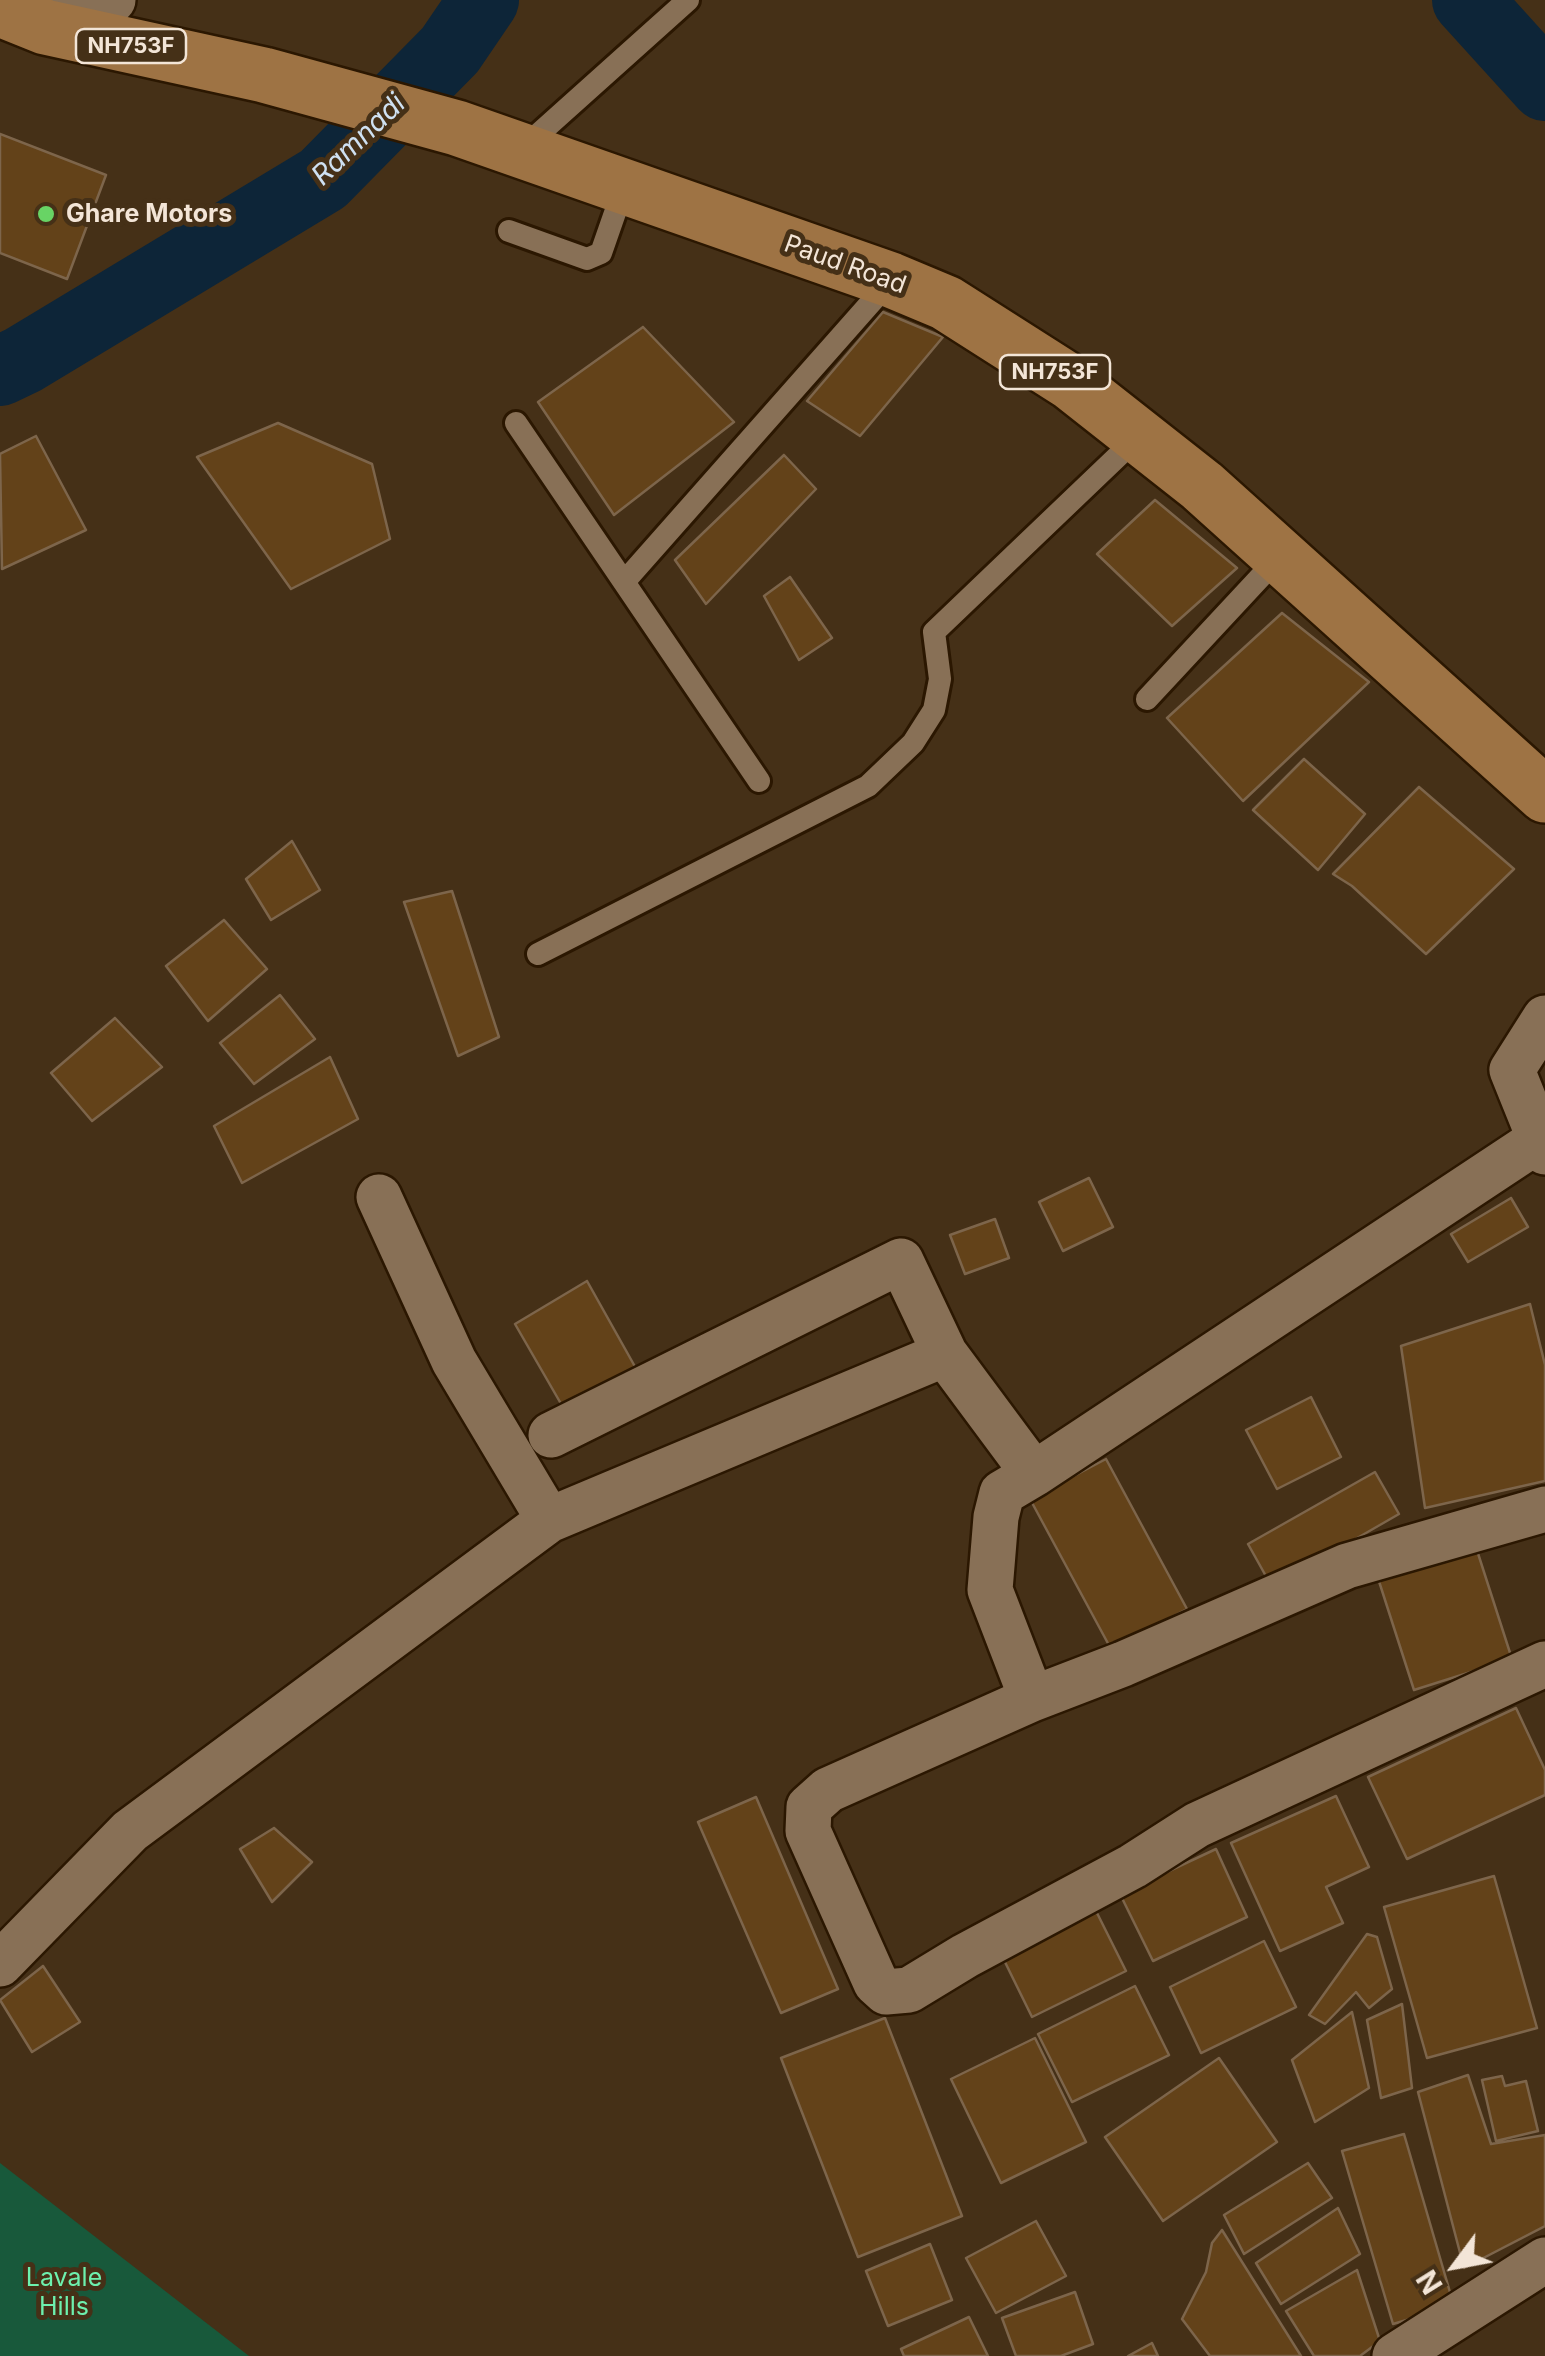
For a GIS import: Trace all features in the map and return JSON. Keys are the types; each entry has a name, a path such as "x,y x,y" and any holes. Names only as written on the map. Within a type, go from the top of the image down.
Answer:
{"main road":[{"name":"Paud Road","path":"22,18 264,75 457,128 891,280 962,312 1070,382 1202,486 1545,795"}],"street":[{"path":"22,18 113,0"},
{"path":"1032,1699 990,1590 996,1517 1002,1493 1542,1145 1512,1070 1545,1018"},
{"path":"379,1197 454,1361 549,1520"},
{"path":"551,1435 901,1261 945,1354 1034,1474"},
{"path":"0,1964 130,1831 549,1520 945,1354"},
{"path":"1545,1510 1347,1566 1123,1664 1032,1699 828,1790 809,1808 808,1830 876,1983 886,1992 909,1990 1134,1866 1196,1826 1545,1664"},
{"path":"1394,2356 1545,2260"}],"lane":[{"path":"521,150 688,0"},
{"path":"509,231 587,259 601,252 624,187"},
{"path":"624,582 891,280"},
{"path":"516,423 759,781"},
{"path":"538,954 868,786 913,744 934,710 940,679 934,632 1138,436"},
{"path":"1148,699 1280,556"}],"green space":[{"name":"Lavale Hills","path":"0,2163 249,2356 0,2356"}],"building":[{"name":"Ghare Motors","path":"0,134 106,175 67,279 0,253"},
{"path":"883,312 943,337 860,436 807,401"},
{"path":"643,327 734,422 614,515 538,402"},
{"path":"278,423 372,464 390,539 291,589 197,457"},
{"path":"36,436 86,530 2,569 0,454"},
{"path":"784,455 816,489 706,604 675,560"},
{"path":"1155,500 1237,568 1172,626 1097,554"},
{"path":"790,577 832,638 799,660 764,596"},
{"path":"1282,613 1369,682 1243,801 1167,718"},
{"path":"1304,759 1365,814 1318,870 1253,810"},
{"path":"1419,787 1514,869 1426,954 1352,886 1333,874"},
{"path":"292,841 320,890 271,920 246,879"},
{"path":"452,891 499,1037 458,1056 404,902"},
{"path":"224,920 267,969 208,1021 166,966"},
{"path":"280,995 315,1039 254,1084 220,1043"},
{"path":"115,1018 162,1067 92,1121 51,1073"},
{"path":"330,1057 358,1119 242,1183 214,1126"},
{"path":"1089,1178 1113,1227 1063,1251 1039,1202"},
{"path":"1511,1198 1528,1227 1468,1262 1451,1234"},
{"path":"995,1219 1009,1258 965,1274 950,1235"},
{"path":"587,1281 638,1372 564,1409 515,1324"},
{"path":"1530,1304 1545,1365 1545,1481 1425,1508 1401,1346"},
{"path":"1311,1397 1341,1457 1277,1489 1246,1430"},
{"path":"1106,1459 1187,1609 1111,1649 1030,1499"},
{"path":"1375,1472 1399,1514 1272,1587 1248,1544"},
{"path":"1474,1541 1512,1659 1414,1690 1376,1572"},
{"path":"1516,1708 1545,1770 1545,1795 1407,1859 1368,1777"},
{"path":"1336,1796 1369,1867 1326,1887 1343,1923 1280,1951 1231,1843"},
{"path":"756,1797 838,1989 781,2013 698,1822"},
{"path":"274,1828 312,1862 272,1902 240,1849"},
{"path":"1216,1849 1247,1917 1153,1961 1120,1894"},
{"path":"1494,1876 1537,2028 1427,2058 1384,1907"},
{"path":"1095,1909 1126,1971 1032,2017 1002,1956"},
{"path":"1367,1934 1377,1937 1392,1989 1369,2008 1356,1992 1325,2024 1309,2015"},
{"path":"1264,1941 1296,2007 1201,2053 1170,1987"},
{"path":"43,1966 80,2022 32,2052 0,2000"},
{"path":"1135,1986 1169,2055 1072,2102 1038,2034"},
{"path":"1402,2004 1412,2088 1381,2098 1367,2020"},
{"path":"1352,2012 1369,2088 1315,2122 1292,2060"},
{"path":"885,2018 962,2216 858,2257 781,2058"},
{"path":"1035,2038 1086,2142 1001,2183 951,2079"},
{"path":"1219,2058 1277,2142 1163,2221 1105,2137"},
{"path":"1468,2075 1491,2144 1545,2135 1545,2226 1464,2268 1418,2092"},
{"path":"1502,2076 1505,2086 1526,2081 1538,2131 1496,2141 1482,2080"},
{"path":"1404,2134 1454,2306 1393,2324 1342,2151"},
{"path":"1308,2163 1332,2198 1244,2254 1224,2215"},
{"path":"1338,2208 1360,2254 1281,2304 1256,2263"},
{"path":"1036,2221 1066,2276 996,2313 966,2258"},
{"path":"1222,2230 1301,2356 1210,2356 1182,2319 1206,2272 1212,2243"},
{"path":"930,2244 952,2300 888,2326 866,2271"},
{"path":"1357,2270 1380,2341 1360,2356 1314,2356 1286,2311"},
{"path":"1075,2292 1093,2344 1061,2356 1016,2356 1002,2318"},
{"path":"969,2317 988,2356 904,2356 901,2349"},
{"path":"1152,2343 1158,2356 1128,2356"}],"waterway":[{"name":"Ramnadi","path":"0,371 323,179 450,50 484,0"},
{"name":"Ramnadi","path":"1467,0 1545,86"}],"place":[{"name":"Ghare Motors","path":"46,214"}]}
